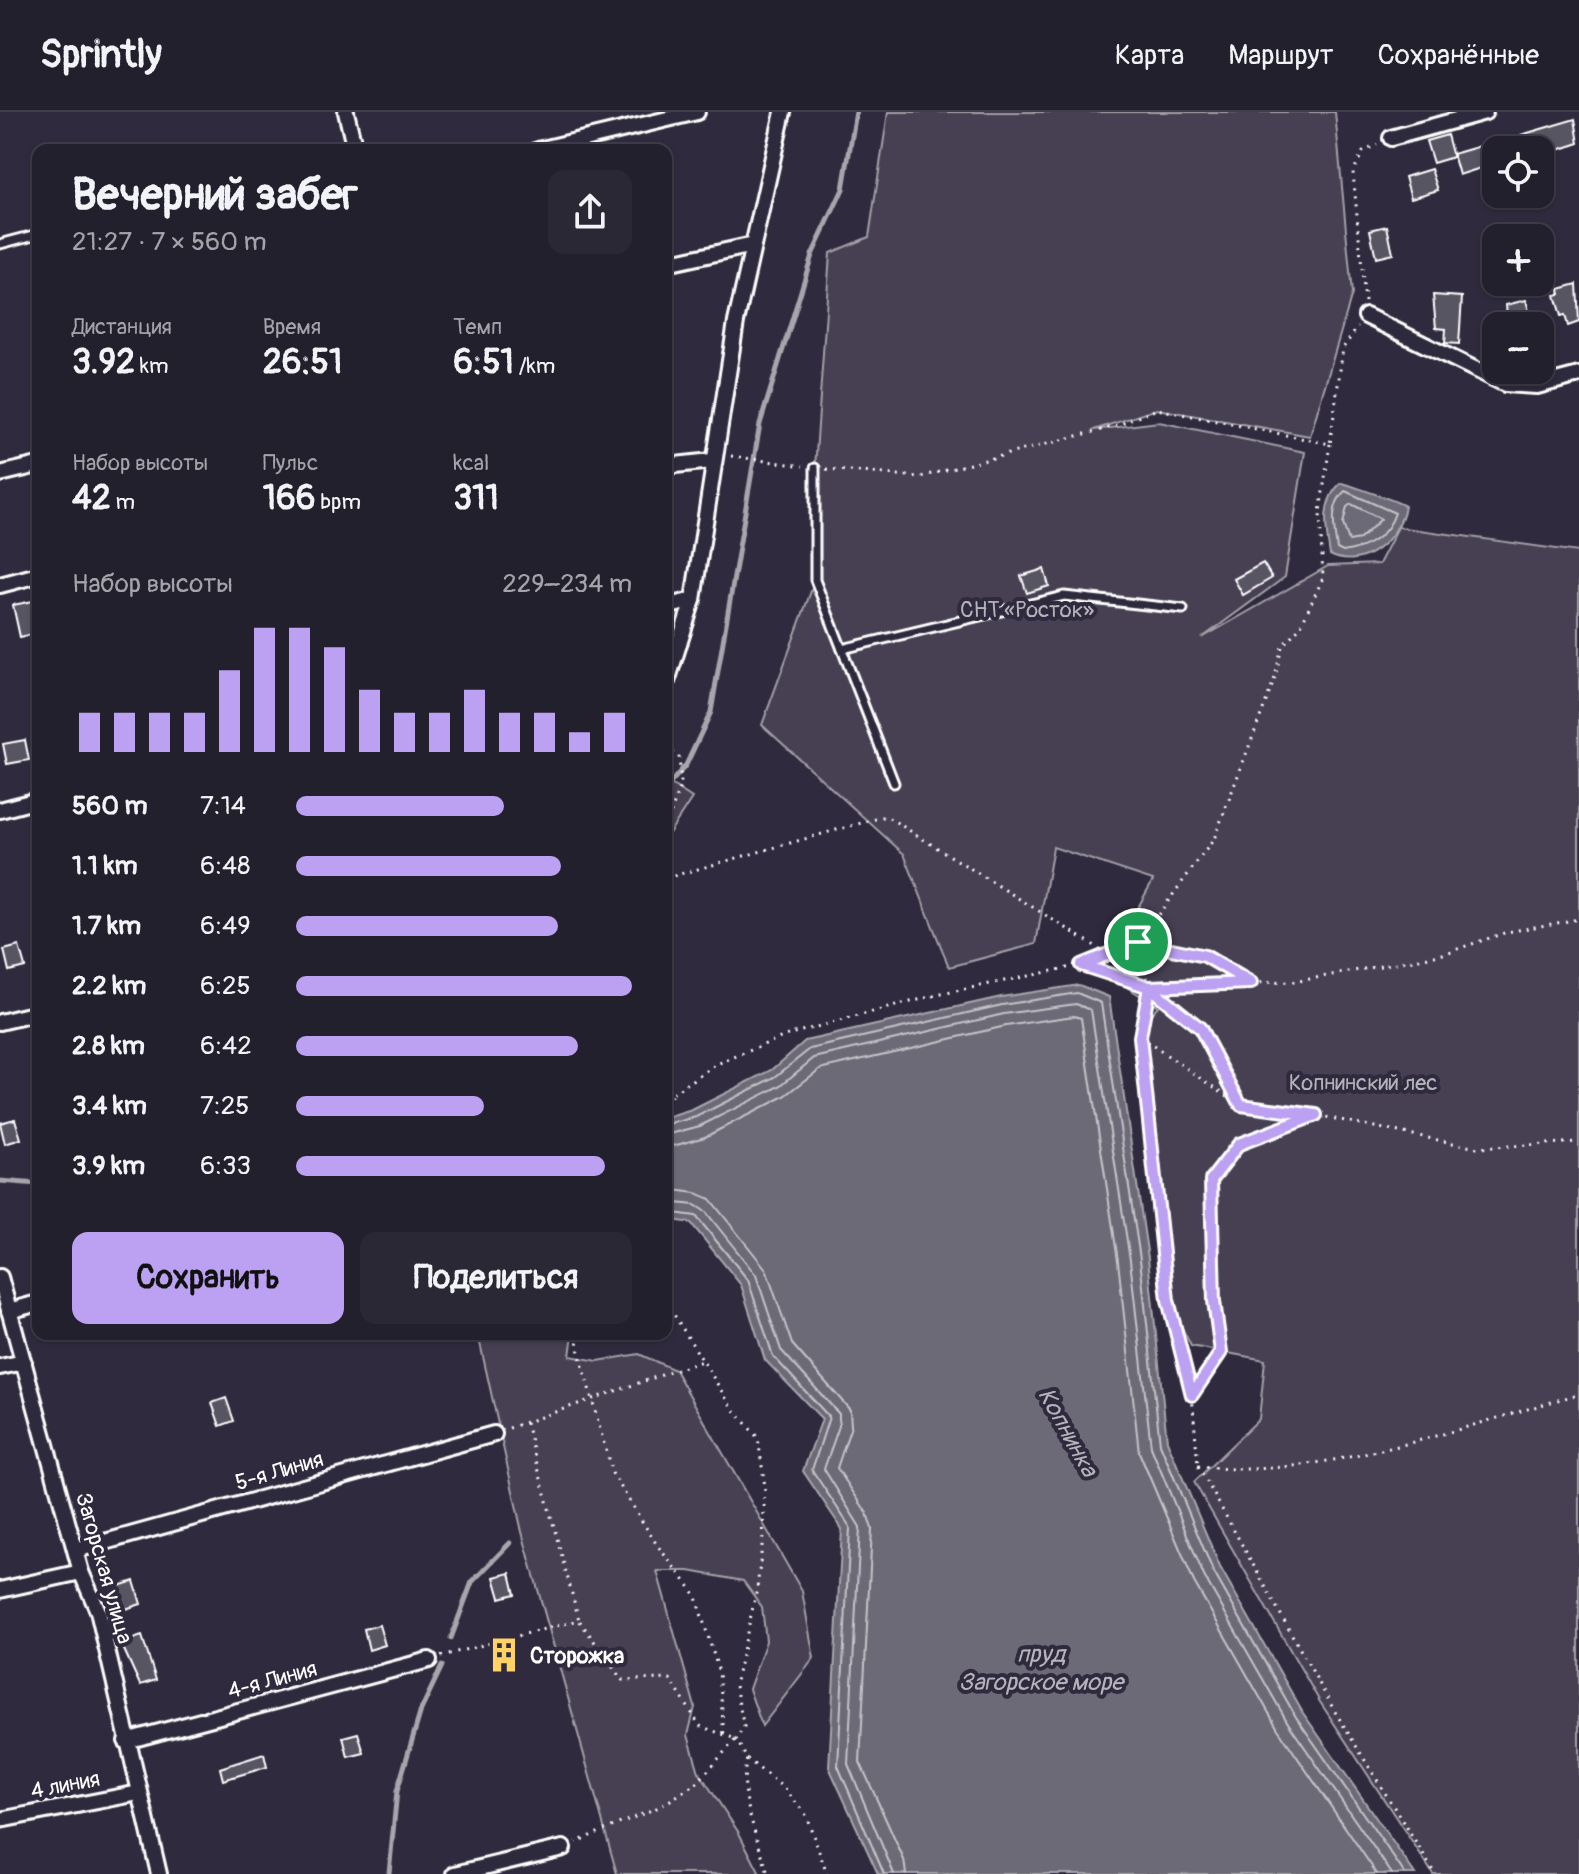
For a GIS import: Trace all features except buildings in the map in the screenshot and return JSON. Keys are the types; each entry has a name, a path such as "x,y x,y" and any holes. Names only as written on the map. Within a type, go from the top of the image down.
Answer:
{"street":[{"path":"346,112 354,144"},
{"path":"563,144 697,112"},
{"path":"672,666 693,600 712,461 753,245 783,112"},
{"path":"1391,138 1485,112"},
{"path":"672,263 753,245"},
{"path":"1366,316 1479,374 1505,384 1537,386 1579,375"},
{"path":"672,465 712,461"},
{"path":"0,474 32,466"},
{"path":"0,585 32,577"},
{"path":"672,605 693,600"},
{"path":"0,810 32,802"},
{"path":"0,1022 32,1014"},
{"name":"Загорская улица","path":"0,1277 81,1572 98,1611 159,1874"},
{"path":"9,1311 32,1305"},
{"path":"0,1367 24,1362"},
{"name":"5-я Линия","path":"76,1550 494,1434"},
{"path":"0,1590 81,1572"},
{"name":"4-я Линия","path":"126,1741 429,1660"},
{"name":"4 линия","path":"0,1820 139,1793"},
{"path":"455,1874 563,1848"}],"lane":[{"path":"0,244 32,236"},
{"path":"815,468 815,580 894,783"},
{"path":"842,649 1064,596 1183,609"}],"path":[{"path":"672,1095 717,1064 790,1034 937,995 1081,965 1138,942 1214,839 1275,678 1282,646 1300,627 1323,578 1320,512 1343,348 1366,316 1353,172 1363,152 1391,138"},
{"path":"712,461 721,455 815,468 920,477 1116,426 1157,409 1330,444"},
{"path":"672,752 679,756 681,783 672,809"},
{"path":"672,876 886,816 1108,954"},
{"path":"1081,965 1149,987 1294,982 1440,955 1507,932 1579,919"},
{"path":"1138,942 1205,956 1251,983"},
{"path":"1138,942 1149,987 1140,1037 1168,1300 1192,1395 1198,1466 1334,1710 1435,1874"},
{"path":"1149,987 1200,1028 1241,1105"},
{"path":"1140,1037 1241,1105 1316,1115 1477,1148 1579,1142"},
{"path":"1192,1395 1221,1352 1214,1301 1211,1180 1239,1144 1316,1115"},
{"path":"563,1848 661,1806 697,1783 744,1727 735,1686 757,1589 765,1487 758,1438 731,1406 672,1311"},
{"path":"578,1340 612,1473 657,1545 695,1594 719,1672 724,1737"},
{"path":"494,1434 703,1360"},
{"path":"1198,1466 1237,1472 1309,1464 1431,1436 1579,1394"},
{"path":"526,1422 579,1620 622,1680 670,1679 700,1726 736,1739"},
{"path":"429,1660 579,1620"},
{"path":"736,1739 747,1759 785,1789 806,1815 827,1874"},
{"path":"747,1759 744,1770 751,1812 768,1874"}],"green space":[{"name":"Копнинский лес","path":"888,112 1335,112 1352,294 1310,436 1157,409 1094,430 1159,422 1305,452 1285,577 1202,638 1328,566 1379,564 1398,527 1579,552 1579,1874 1433,1874 1320,1702 1194,1482 1259,1419 1265,1360 1191,1346 1168,1300 1138,1028 1158,1006 1128,988 1124,933 1153,880 1053,847 1036,944 949,967 904,854 762,725 815,580 815,468 830,253 869,237"},
{"path":"672,785 692,798 672,829"},
{"path":"479,1340 572,1340 570,1356 598,1361 639,1354 675,1370 802,1591 814,1658 762,1726 749,1689 766,1641 762,1607 743,1581 689,1571 657,1571 695,1707 688,1735 699,1772 739,1833 760,1874 617,1874 522,1532"}],"water":[{"path":"1341,483 1405,506 1396,530 1388,540 1378,549 1355,559 1330,555 1327,508"},
{"name":"пруд Загорское море","path":"1079,985 1109,997 1148,1258 1167,1441 1220,1567 1303,1713 1415,1874 878,1874 829,1767 842,1529 803,1471 822,1419 765,1360 741,1285 691,1223 672,1220 672,1116 692,1110 772,1070 805,1041 1001,997"}],"waterway":[{"path":"672,781 686,765 711,712 760,424 812,255 843,189 856,112"},
{"path":"0,1181 32,1184"},
{"path":"451,1638 472,1582 510,1543"},
{"path":"389,1873 397,1791 421,1710 442,1666"}],"place":[{"name":"Сторожка","path":"504,1655"}],"route":[{"path":"1138,942 1081,965 1149,987 1140,1037 1168,1300 1192,1395 1221,1352 1214,1301 1211,1180 1239,1144 1316,1115 1241,1105 1200,1028 1149,987 1251,983 1205,956 1138,942"}],"park label":[{"name":"СНТ «Росток»","path":"1027,609"}],"water label":[{"name":"Копнинка","path":"1068,1432"}]}
